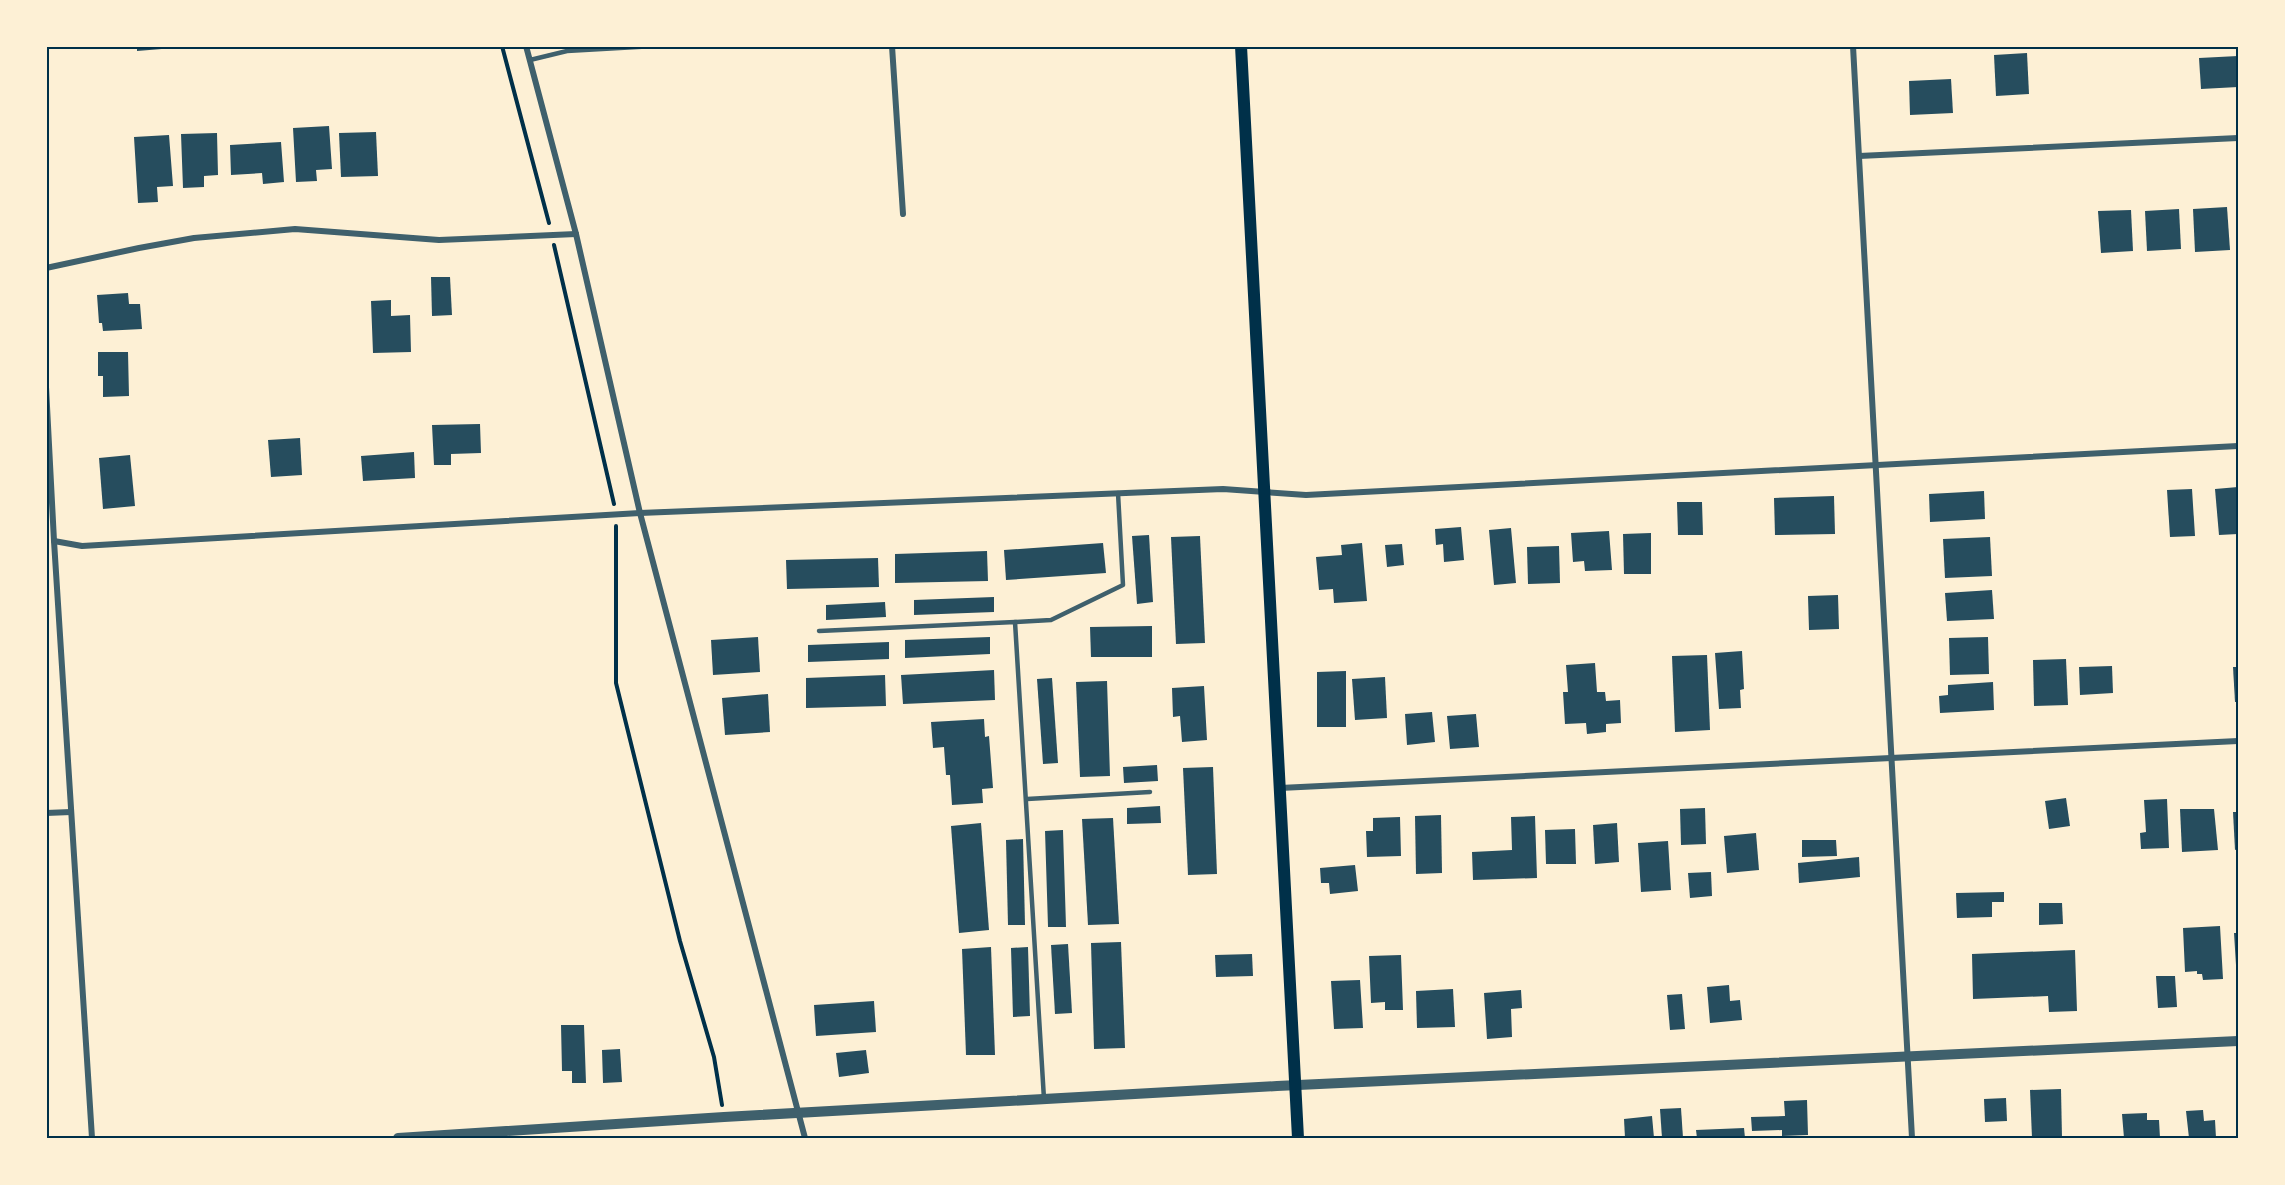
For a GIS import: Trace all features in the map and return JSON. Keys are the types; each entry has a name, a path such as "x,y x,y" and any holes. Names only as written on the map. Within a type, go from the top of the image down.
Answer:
{"main road":[{"path":"1241,46 1298,1138"}],"street":[{"path":"526,46 576,234 640,513 805,1138"},
{"path":"892,46 903,214"},
{"path":"1853,46 1912,1138"},
{"path":"1859,156 2238,138"},
{"path":"46,268 194,238 295,229 439,240 576,234"},
{"path":"46,387 92,1138"},
{"path":"54,541 82,546 616,514 1223,489 1306,495 2238,446"},
{"path":"1280,788 1891,756 2238,741"},
{"path":"46,813 71,812"},
{"path":"398,1138 519,1135 724,1117 1295,1085 2238,1041"}],"lane":[{"path":"530,60 567,51 655,46"},
{"path":"819,631 1051,620 1123,585 1118,494"},
{"path":"1015,622 1044,1099"},
{"path":"1027,799 1150,792"}],"path":[{"path":"502,46 552,235 616,514 616,683 680,941 714,1057 724,1117"}],"building":[{"path":"137,46 174,46 174,48 137,51"},
{"path":"2027,53 2029,94 1996,96 1994,55"},
{"path":"2238,56 2238,87 2201,89 2199,58"},
{"path":"1951,79 1953,113 1910,115 1909,81"},
{"path":"329,126 332,169 316,170 317,181 296,182 293,128"},
{"path":"376,132 378,176 341,177 339,133"},
{"path":"217,133 218,175 204,176 204,187 183,188 181,134"},
{"path":"169,135 173,186 157,187 158,202 138,203 134,137"},
{"path":"281,142 284,182 263,184 262,173 231,175 230,145"},
{"path":"2227,207 2230,250 2195,252 2193,209"},
{"path":"2179,209 2181,249 2147,251 2145,211"},
{"path":"2131,210 2133,251 2101,253 2098,211"},
{"path":"431,277 450,277 452,315 432,316"},
{"path":"128,293 129,304 140,304 142,329 103,331 102,323 99,323 97,295"},
{"path":"391,300 391,316 410,315 411,352 373,353 371,301"},
{"path":"98,352 128,352 129,396 103,397 103,376 98,376"},
{"path":"480,424 481,453 451,454 451,465 434,465 432,425"},
{"path":"300,438 302,475 271,477 268,440"},
{"path":"414,452 415,478 363,481 361,456"},
{"path":"130,455 135,506 103,509 99,458"},
{"path":"2238,487 2238,534 2219,535 2215,489"},
{"path":"2192,489 2195,536 2170,537 2167,490"},
{"path":"1984,491 1985,519 1930,522 1929,494"},
{"path":"1834,496 1835,534 1775,535 1774,498"},
{"path":"1677,502 1702,502 1703,535 1678,535"},
{"path":"1461,527 1464,560 1444,562 1443,544 1436,545 1435,529"},
{"path":"1511,528 1516,583 1494,585 1489,530"},
{"path":"1609,531 1612,570 1585,571 1584,561 1573,562 1571,533"},
{"path":"1651,533 1651,574 1624,574 1623,534"},
{"path":"1149,535 1153,602 1137,604 1132,536"},
{"path":"1200,536 1205,643 1176,644 1171,537"},
{"path":"1990,537 1992,576 1945,578 1943,539"},
{"path":"1103,543 1106,573 1006,580 1004,550"},
{"path":"1362,543 1367,601 1334,603 1333,589 1319,590 1316,557 1342,555 1341,545"},
{"path":"1402,544 1404,565 1387,567 1385,545"},
{"path":"1559,546 1560,583 1528,584 1527,547"},
{"path":"987,551 988,581 895,583 895,554"},
{"path":"878,558 879,587 787,589 786,560"},
{"path":"1992,590 1994,619 1947,621 1945,593"},
{"path":"1838,595 1839,629 1809,630 1808,596"},
{"path":"994,597 994,612 914,615 914,600"},
{"path":"885,602 886,617 826,620 826,605"},
{"path":"1152,626 1152,657 1091,657 1090,627"},
{"path":"758,637 760,672 713,675 711,640"},
{"path":"990,637 990,654 905,658 905,640"},
{"path":"1988,637 1989,674 1950,675 1949,638"},
{"path":"889,642 889,659 808,662 808,645"},
{"path":"1742,651 1744,689 1740,690 1741,708 1719,709 1715,653"},
{"path":"1707,655 1710,730 1675,732 1672,656"},
{"path":"2066,659 2068,705 2034,706 2033,660"},
{"path":"1595,663 1597,692 1605,692 1606,701 1620,700 1621,723 1606,724 1606,732 1587,734 1586,723 1565,724 1563,692 1568,692 1566,665"},
{"path":"2112,666 2113,693 2080,695 2079,667"},
{"path":"2233,667 2238,667 2238,702 2235,702"},
{"path":"994,670 995,700 903,704 901,675"},
{"path":"1346,671 1346,727 1317,727 1317,672"},
{"path":"885,675 886,706 806,708 806,678"},
{"path":"1385,677 1387,718 1355,720 1352,679"},
{"path":"1052,678 1058,763 1043,764 1037,679"},
{"path":"1107,681 1110,776 1080,777 1076,682"},
{"path":"1993,682 1994,710 1940,713 1939,696 1948,695 1948,685"},
{"path":"1204,686 1207,740 1182,742 1180,716 1173,717 1172,688"},
{"path":"768,694 770,732 725,735 722,698"},
{"path":"1432,712 1435,742 1407,745 1405,714"},
{"path":"1476,714 1479,747 1450,749 1447,716"},
{"path":"984,719 985,737 989,736 993,788 982,789 983,803 952,805 950,775 946,775 944,747 933,748 931,722"},
{"path":"1157,765 1158,781 1124,783 1123,767"},
{"path":"1213,767 1217,874 1188,875 1183,768"},
{"path":"2066,798 2070,826 2049,829 2045,801"},
{"path":"2167,799 2169,848 2141,849 2140,833 2146,832 2144,800"},
{"path":"1160,806 1161,823 1127,824 1127,808"},
{"path":"1705,808 1706,844 1681,845 1680,809"},
{"path":"2180,809 2214,809 2218,850 2182,852"},
{"path":"2233,812 2238,812 2238,849 2235,850"},
{"path":"1441,815 1442,873 1416,874 1415,816"},
{"path":"1535,816 1537,878 1473,880 1472,852 1512,850 1511,817"},
{"path":"1400,817 1401,856 1367,857 1366,831 1373,831 1373,818"},
{"path":"1113,818 1119,924 1088,925 1082,819"},
{"path":"981,823 989,930 959,933 951,826"},
{"path":"1617,823 1619,862 1595,864 1593,825"},
{"path":"1575,829 1576,864 1546,864 1545,830"},
{"path":"1063,830 1066,927 1048,927 1045,831"},
{"path":"1756,833 1759,870 1727,873 1724,836"},
{"path":"1023,839 1025,925 1008,925 1006,840"},
{"path":"1802,840 1836,840 1837,856 1802,857"},
{"path":"1668,841 1671,890 1641,892 1638,843"},
{"path":"1859,857 1860,877 1799,883 1798,863"},
{"path":"1355,865 1358,891 1330,894 1329,883 1321,883 1320,868"},
{"path":"1711,872 1712,896 1690,898 1688,873"},
{"path":"2004,892 2004,902 1992,902 1992,917 1957,918 1956,893"},
{"path":"2039,903 2062,903 2063,924 2039,925"},
{"path":"2220,926 2223,979 2203,980 2202,974 2197,974 2197,971 2185,972 2183,928"},
{"path":"2234,933 2238,933 2238,981 2237,981"},
{"path":"1121,942 1125,1048 1094,1049 1091,943"},
{"path":"1068,944 1072,1013 1055,1014 1051,945"},
{"path":"991,947 995,1055 966,1055 962,949"},
{"path":"1028,947 1030,1016 1013,1017 1011,948"},
{"path":"2075,950 2077,1011 2049,1012 2048,996 1973,999 1972,954"},
{"path":"1252,954 1253,976 1216,977 1215,955"},
{"path":"1401,955 1403,1010 1385,1010 1385,1002 1371,1003 1369,956"},
{"path":"2156,976 2175,976 2177,1007 2158,1008"},
{"path":"1360,980 1363,1028 1334,1029 1331,981"},
{"path":"1729,985 1730,1001 1740,1000 1742,1020 1710,1023 1707,987"},
{"path":"1453,989 1455,1027 1417,1028 1416,991"},
{"path":"1521,990 1522,1008 1511,1009 1512,1037 1487,1039 1484,993"},
{"path":"1682,994 1685,1029 1670,1030 1667,995"},
{"path":"874,1001 876,1032 816,1036 814,1005"},
{"path":"561,1025 584,1025 586,1083 572,1083 572,1071 562,1071"},
{"path":"620,1049 622,1082 603,1083 602,1050"},
{"path":"866,1050 869,1073 839,1077 836,1053"},
{"path":"2061,1089 2062,1138 2032,1138 2030,1090"},
{"path":"2006,1098 2007,1121 1985,1122 1984,1099"},
{"path":"1807,1100 1808,1135 1782,1136 1782,1130 1752,1131 1751,1117 1785,1116 1784,1101"},
{"path":"1681,1108 1683,1138 1662,1138 1660,1109"},
{"path":"2203,1110 2204,1121 2215,1120 2216,1138 2189,1138 2186,1111"},
{"path":"2147,1113 2147,1120 2159,1120 2160,1138 2124,1138 2122,1114"},
{"path":"1652,1116 1654,1138 1625,1138 1624,1119"},
{"path":"1744,1128 1745,1138 1697,1138 1696,1130"},
{"path":"1483,1136 1483,1138 1467,1138 1467,1137"}]}
